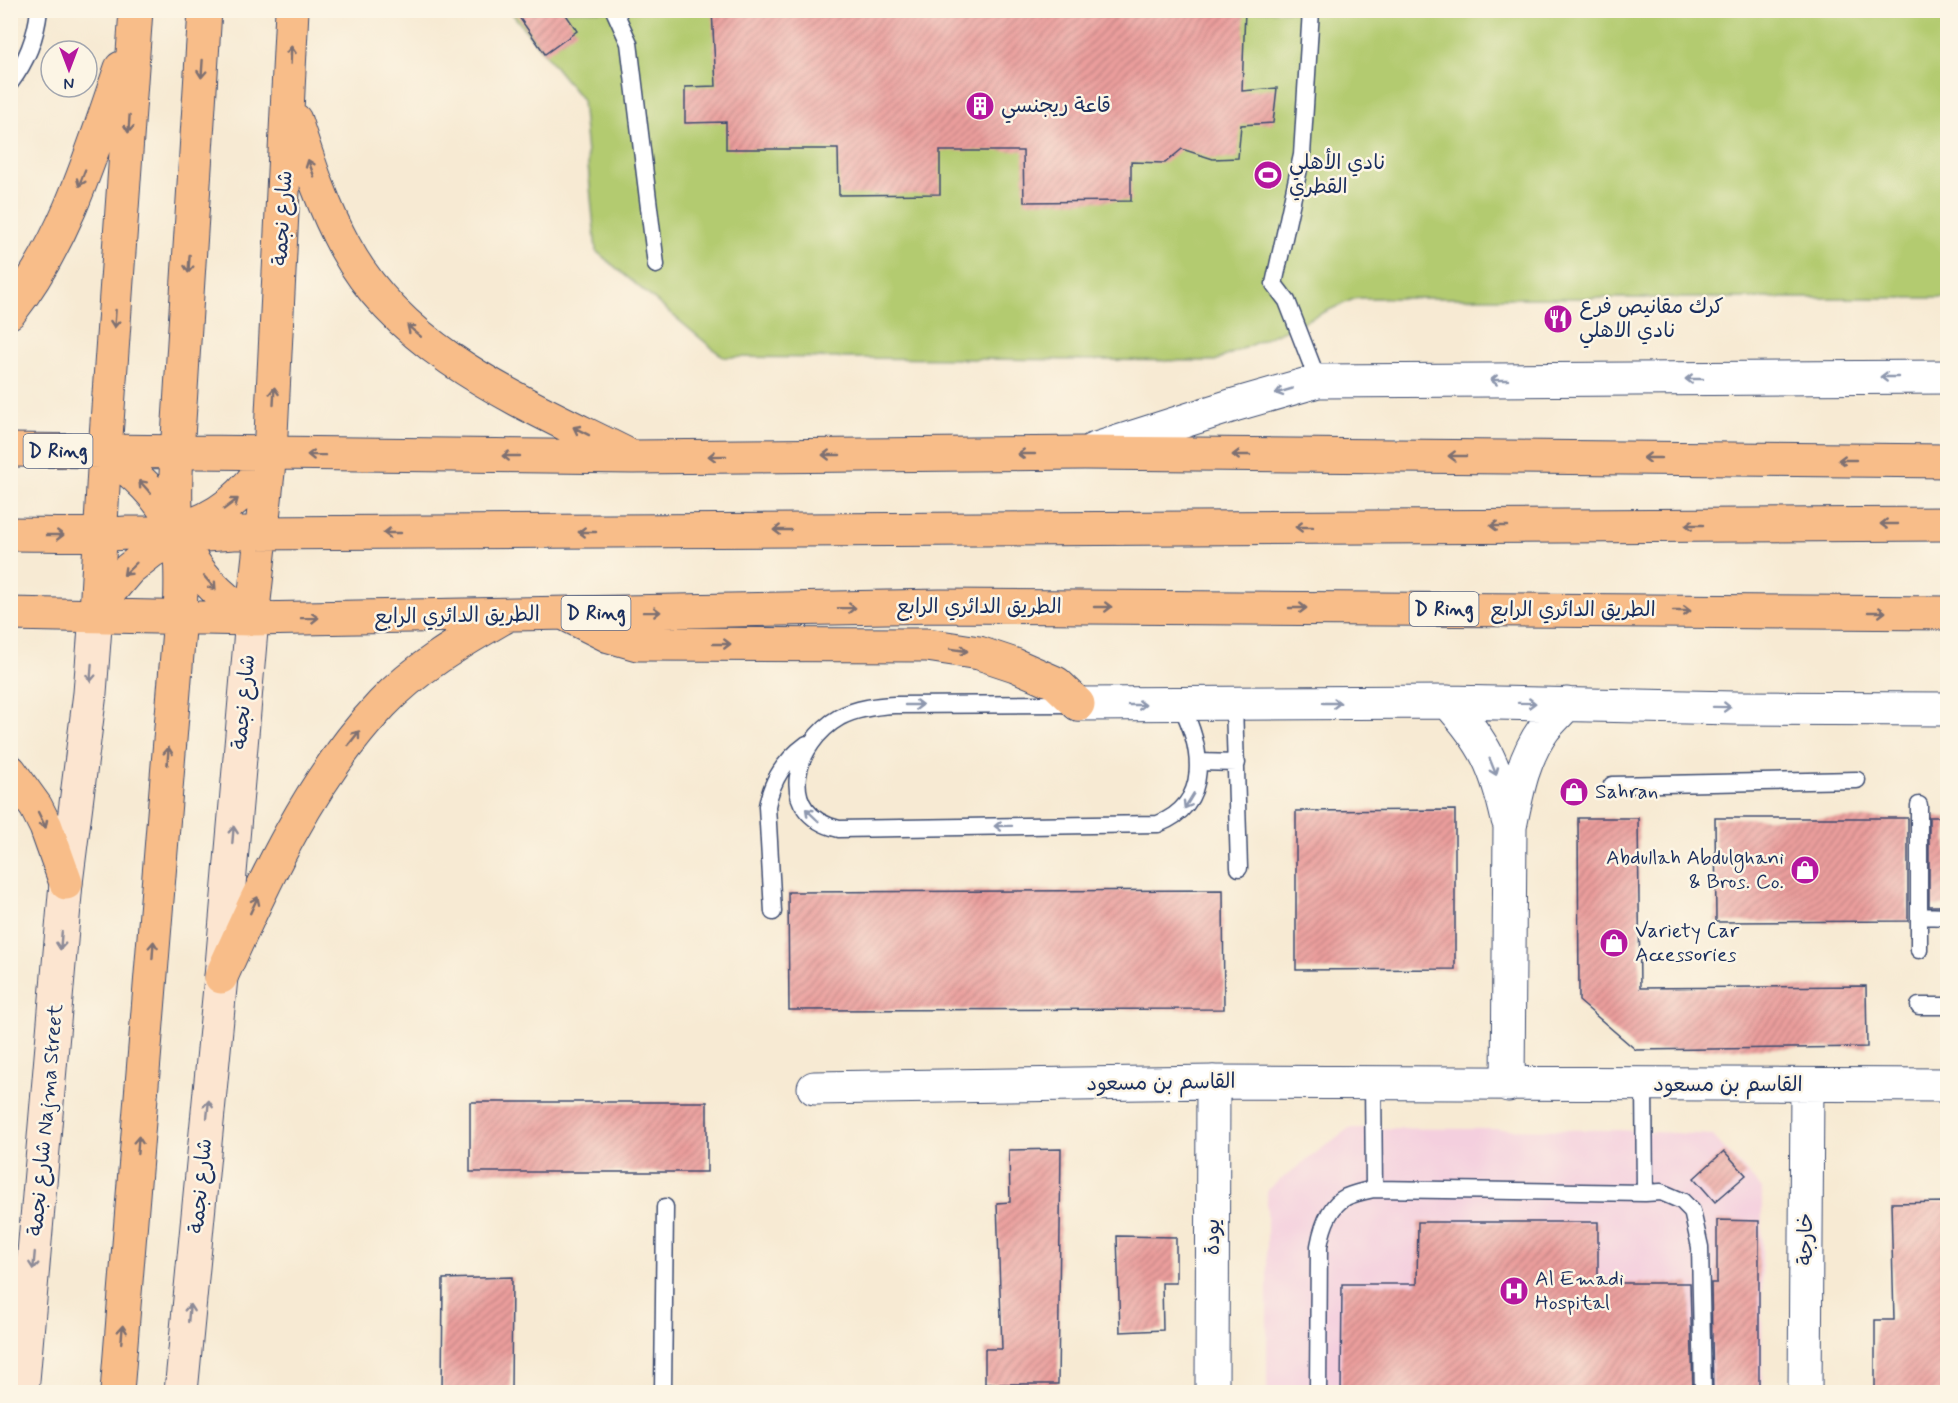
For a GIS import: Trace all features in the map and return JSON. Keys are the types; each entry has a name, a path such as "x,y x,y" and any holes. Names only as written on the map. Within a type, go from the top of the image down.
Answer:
{"main road":[{"path":"117,1392 180,616 177,453 205,10"},
{"name":"شارع نجمة","path":"181,1392 221,977 252,619 270,454 292,10"},
{"path":"10,312 30,286 57,238 89,160 136,17"},
{"path":"66,883 90,693 136,17"},
{"path":"289,100 308,160 332,221 345,248 385,303 407,325 458,365 547,414 633,457"},
{"name":"D Ring","path":"10,450 633,457 1084,453 1947,461"},
{"path":"105,451 146,486 162,507 193,561 209,583 229,603 252,619"},
{"path":"96,615 111,590 129,568 178,533 224,510 243,494 258,475 270,454"},
{"path":"10,534 1947,524"},
{"name":"الطريق الدائري الرابع","path":"10,614 252,619 940,606 1947,613"},
{"path":"566,614 609,636 637,644 927,645 979,653 1015,665 1056,683 1078,704"},
{"path":"221,977 281,851 329,772 361,730 383,704 425,667 507,615"},
{"path":"10,771 36,807 46,827 66,883"},
{"name":"شارع نجمة Najma Street","path":"22,1392 66,883"}],"street":[{"path":"1084,453 1318,381 1947,377"},
{"path":"1078,704 1448,702 1735,708 1947,709"},
{"path":"1448,702 1470,727 1488,755 1501,786 1510,827"},
{"path":"1508,1084 1510,827 1517,789 1528,757 1545,728 1567,704"},
{"name":"القاسم بن مسعود","path":"814,1088 1213,1082 1947,1085"},
{"name":"يودة","path":"1212,1392 1213,1082"},
{"name":"خارجة","path":"1805,1392 1807,1085"}],"lane":[{"path":"10,83 23,65 32,46 38,25 39,10"},
{"path":"614,10 629,43 656,265"},
{"path":"1311,10 1302,155 1274,284 1287,301 1318,381"},
{"path":"773,912 766,821 770,791 780,771 794,753 841,717 876,706 1078,704"},
{"path":"1234,704 1239,868"},
{"path":"812,740 801,764 798,791 808,812 816,820 839,829 1158,824 1173,818 1185,808 1193,795 1198,762 1193,732 1181,705"},
{"path":"1198,762 1237,763"},
{"path":"1612,785 1857,780"},
{"path":"1919,805 1919,950"},
{"path":"1919,916 1947,917"},
{"path":"1919,1006 1947,1006"},
{"path":"1373,1082 1374,1189"},
{"path":"1644,1085 1645,1193"},
{"path":"1318,1392 1319,1246 1322,1228 1331,1211 1344,1198 1374,1189 1661,1192 1682,1201 1692,1211 1700,1247 1703,1392"},
{"path":"663,1392 665,1207"}],"shaded area":[{"name":"Al Emadi Hospital","path":"1349,1128 1618,1130 1712,1135 1762,1189 1762,1392 1267,1392 1267,1190"}],"green space":[{"name":"نادي الأهلي القطري","path":"510,11 1947,11 1947,298 1356,298 1215,361 723,357 596,251 582,100"}],"building":[{"path":"514,10 563,10 577,31 545,54"},
{"name":"قاعة ريجنسي","path":"712,10 1245,10 1242,91 1277,88 1273,123 1241,125 1238,158 1213,159 1182,149 1165,163 1131,162 1131,201 1024,202 1023,151 940,151 940,194 839,195 838,149 726,149 726,122 685,123 685,87 716,86"},
{"path":"1455,810 1455,969 1296,970 1296,811"},
{"path":"1929,817 1947,817 1947,906 1929,906"},
{"path":"1578,818 1638,818 1640,988 1866,986 1867,1047 1636,1050 1579,1001"},
{"name":"Abdullah Abdulghani & Bros. Co.","path":"1715,818 1908,818 1908,921 1716,922"},
{"path":"1223,890 1224,1009 789,1010 788,892"},
{"path":"470,1102 707,1102 707,1172 470,1172"},
{"path":"1061,1149 1058,1384 985,1384 985,1349 1002,1349 997,1203 1010,1202 1009,1150"},
{"path":"1724,1151 1746,1175 1715,1202 1694,1178"},
{"path":"1947,1202 1947,1392 1875,1392 1875,1320 1894,1320 1891,1203"},
{"path":"1717,1220 1759,1221 1759,1392 1713,1392 1711,1283 1717,1283"},
{"path":"1418,1222 1598,1222 1598,1283 1690,1283 1693,1392 1341,1392 1342,1284 1417,1284"},
{"path":"1117,1236 1176,1237 1176,1283 1162,1283 1163,1330 1120,1332"},
{"path":"512,1277 511,1392 442,1392 443,1279"}],"place":[{"name":"قاعة ريجنسي","path":"980,106"},
{"name":"نادي الأهلي القطري","path":"1268,175"},
{"name":"كرك مقانيص فرع نادي الاهلي","path":"1558,319"},
{"name":"Sahran","path":"1574,792"},
{"name":"Abdullah Abdulghani & Bros. Co.","path":"1805,870"},
{"name":"Variety Car Accessories","path":"1614,943"},
{"name":"Al Emadi Hospital","path":"1514,1291"}]}
